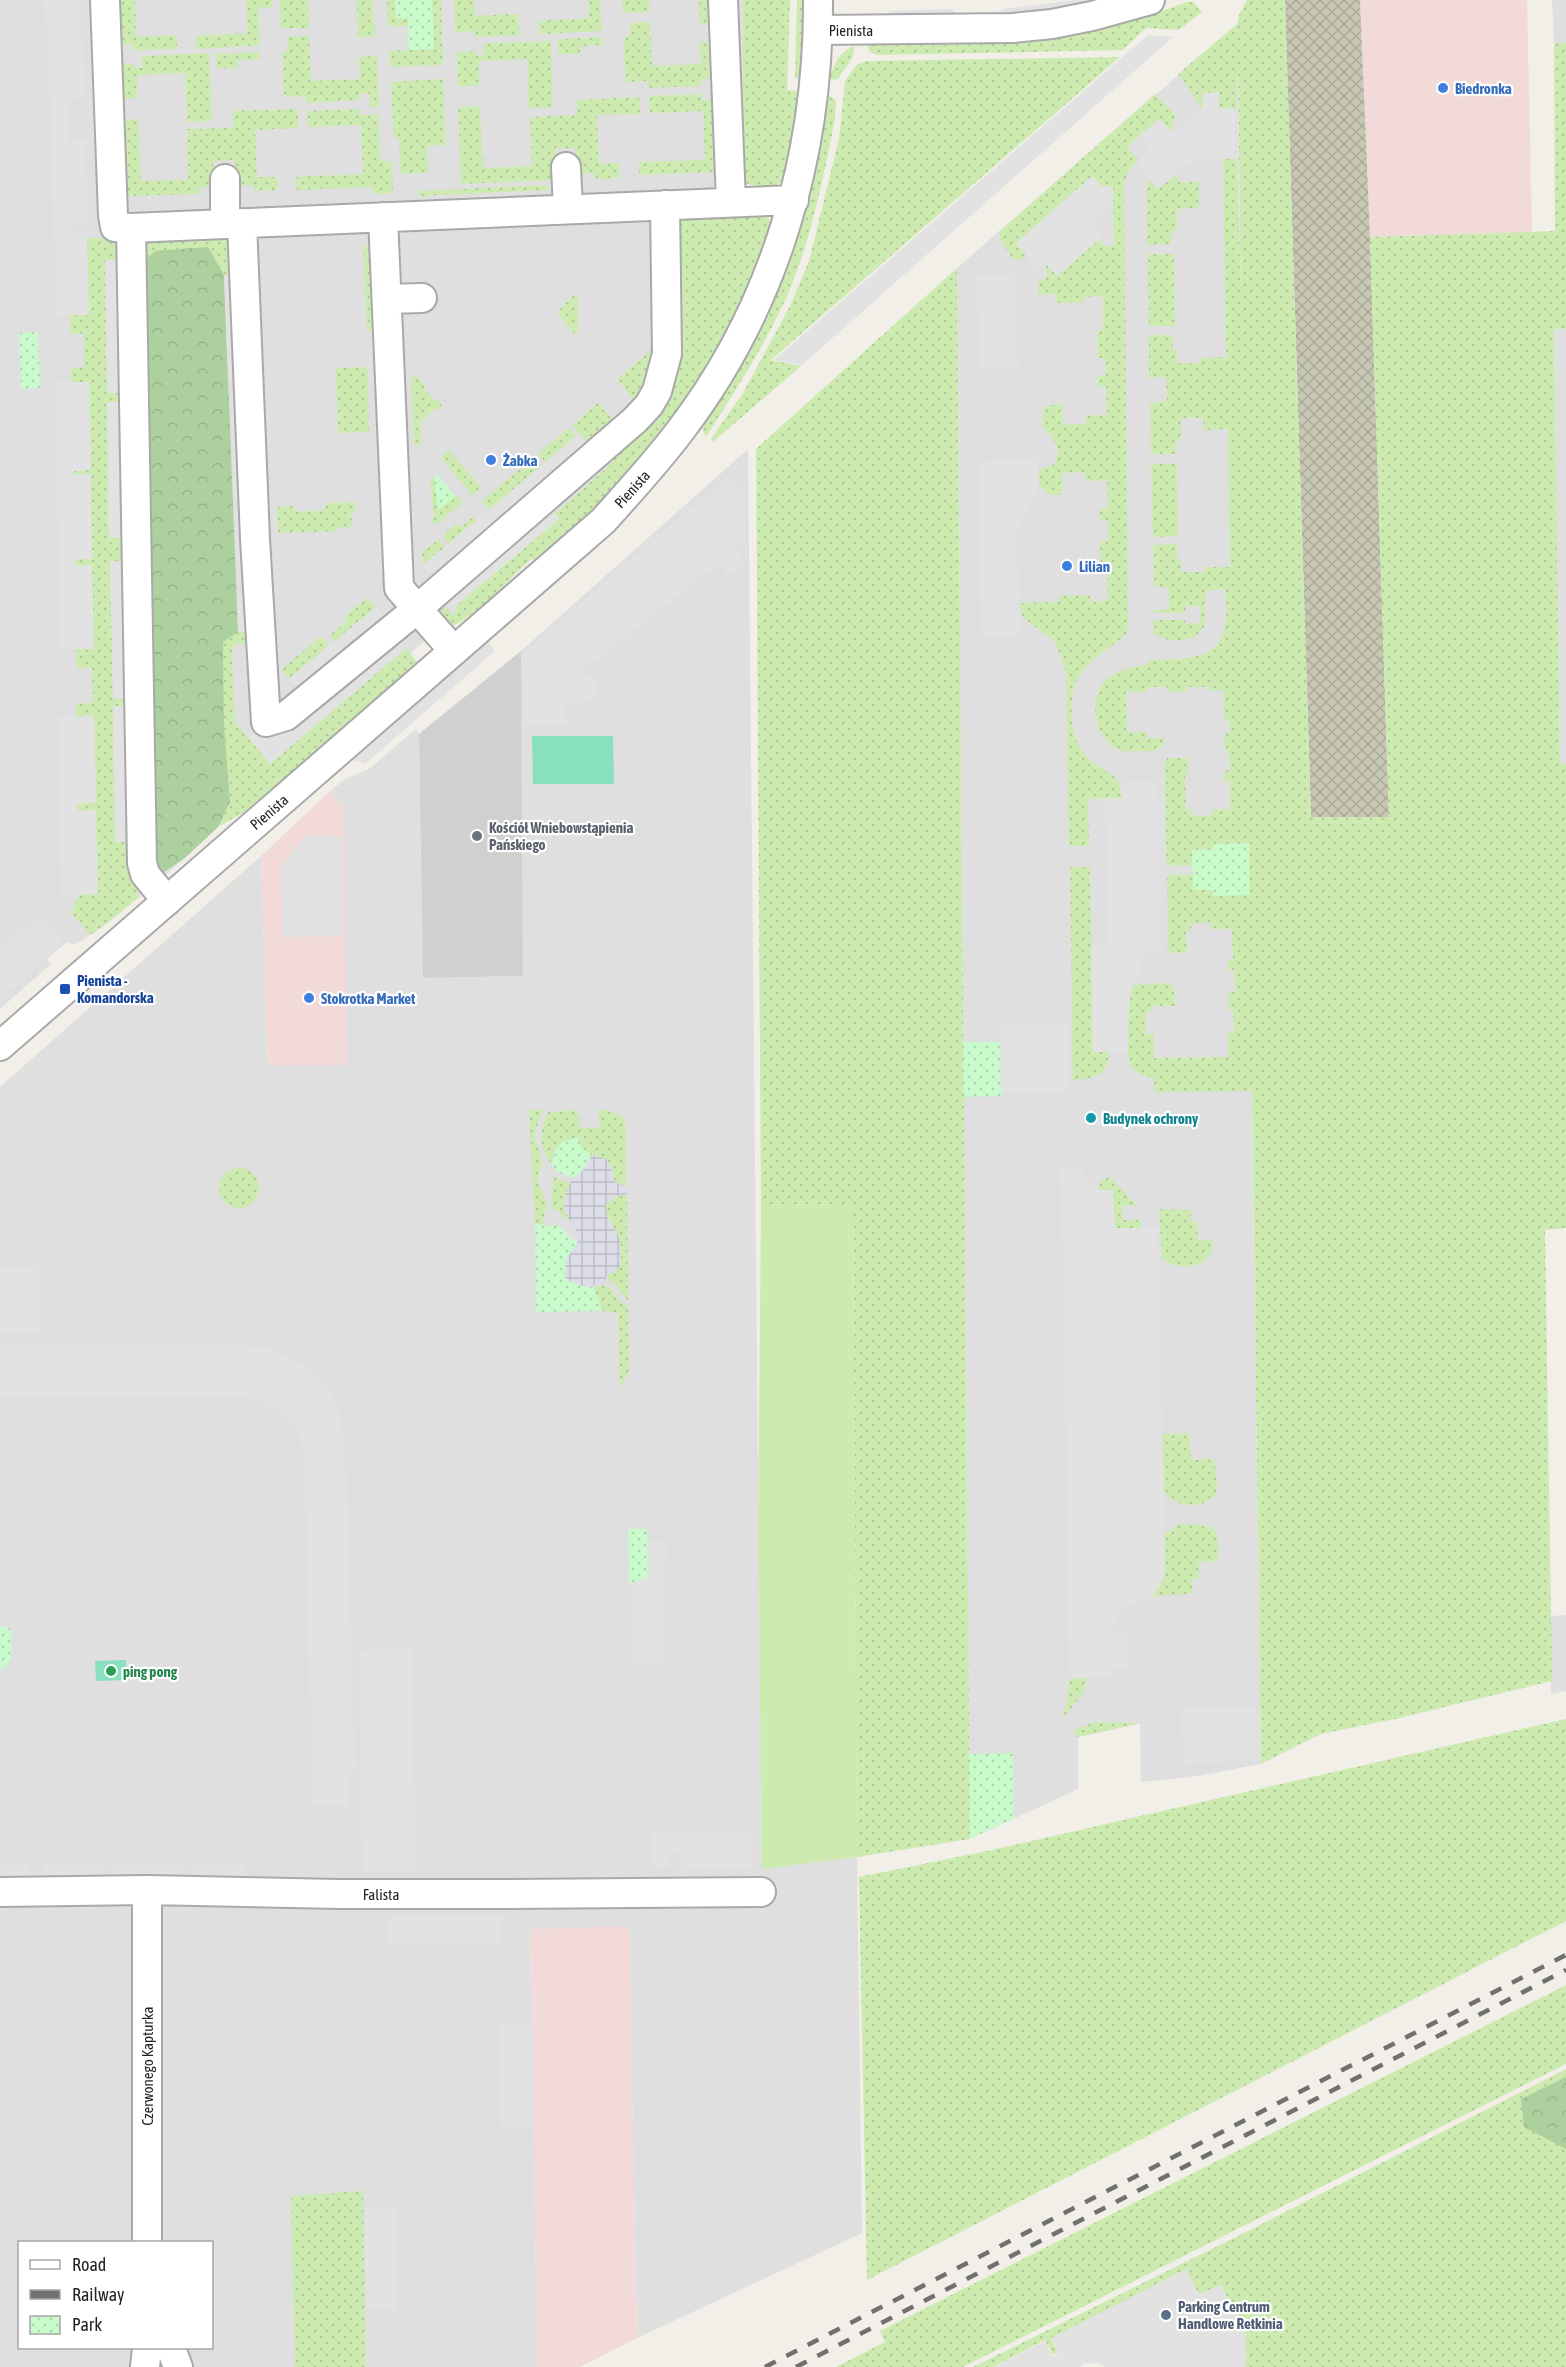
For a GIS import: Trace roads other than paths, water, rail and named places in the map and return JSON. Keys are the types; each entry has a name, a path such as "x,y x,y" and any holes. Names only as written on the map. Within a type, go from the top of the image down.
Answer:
{"street":[{"path":"105,0 115,227 794,200"},
{"path":"723,0 731,202"},
{"path":"818,0 818,30"},
{"name":"Pienista","path":"0,1046 603,521 681,431 705,396 746,327 780,247 794,200 809,130 815,89 818,30 1013,28 1092,16 1150,0"},
{"path":"566,166 568,209"},
{"path":"225,179 234,224 266,722"},
{"path":"245,699 246,714 266,722 286,716 417,609 626,428 649,405 664,371 668,340 665,205"},
{"path":"383,217 398,580 402,594 454,651"},
{"path":"131,228 142,863 145,874 166,902"},
{"path":"387,299 422,297"},
{"name":"Falista","path":"0,1892 147,1890 339,1894 762,1892"},
{"name":"Czerwonego Kapturka","path":"147,1890 147,2241"},
{"path":"145,2367 147,2349"},
{"path":"171,2349 178,2367"}],"railway":[{"path":"765,2367 1566,1955"},
{"path":"796,2367 1566,1970"}],"place":[{"name":"Biedronka","path":"1443,88"},
{"name":"Żabka","path":"491,460"},
{"name":"Lilian","path":"1067,566"},
{"name":"Kościół Wniebowstąpienia Pańskiego","path":"477,836"},
{"name":"Pienista - Komandorska","path":"65,989"},
{"name":"Stokrotka Market","path":"309,998"},
{"name":"Budynek ochrony","path":"1091,1118"},
{"name":"ping pong","path":"111,1671"},
{"name":"Parking Centrum Handlowe Retkinia","path":"1166,2315"}]}
